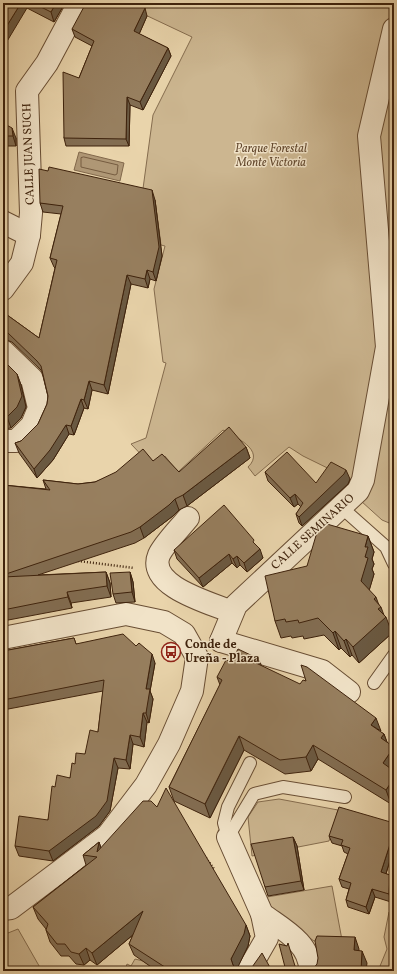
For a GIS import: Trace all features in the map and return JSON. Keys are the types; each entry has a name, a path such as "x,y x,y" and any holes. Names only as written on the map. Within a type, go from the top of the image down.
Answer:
{"street":[{"name":"CALLE JUAN SUCH","path":"3,289 22,263 29,236 31,213 27,91 47,63 79,3"},
{"name":"CALLE SEMINARIO","path":"220,641 236,605 267,574 358,491 363,480 387,347 369,136 394,29"},
{"path":"3,222 29,236"},
{"path":"3,351 32,379 38,408 32,425 16,441 3,441"},
{"path":"188,518 159,554 156,565 161,575 172,587 232,612"},
{"path":"3,638 126,614 164,622 184,634 197,657 192,691 169,744 146,785 108,835 11,908 3,909"},
{"path":"197,657 220,641 322,671 349,692"},
{"path":"228,836 262,914 266,938 248,971"},
{"path":"262,914 303,945 311,960 310,971"}],"lane":[{"path":"341,507 386,547 394,564"},
{"path":"374,683 394,655"},
{"path":"228,836 224,823 228,807 250,763"},
{"path":"228,836 254,794 283,787 346,797"}],"path":[{"path":"74,560 137,568 147,554 159,554"},
{"path":"203,855 214,870"}],"green space":[{"name":"Parque Forestal Monte Victoria","path":"120,3 394,3 394,525 382,520 361,501 356,482 303,456 289,447 255,476 248,467 253,461 251,450 241,440 223,430 178,472 165,456 152,466 131,444 146,438 166,363 163,362 154,289 165,246 161,245 155,200 142,196 153,115 192,37"},
{"path":"279,799 338,810 329,841 252,856 248,817 258,802"},
{"path":"394,871 394,971 378,971 387,949 384,937 389,912 391,912"},
{"path":"332,886 342,940 338,941 314,941 273,912 267,897"},
{"path":"18,929 42,971 3,971 3,935"},
{"path":"135,959 143,961 157,971 112,971 125,970 127,964 131,966"}],"water":[{"path":"79,152 124,163 120,181 74,170"}],"building":[{"path":"3,3 21,3 3,32"},
{"path":"33,3 56,3 51,12"},
{"path":"86,3 133,3 145,8 134,31 168,48 140,102 127,97 126,139 64,138 63,72 79,78 94,41 72,29"},
{"path":"3,123 12,128 13,136 3,136"},
{"path":"49,167 152,190 159,247 153,272 147,270 145,279 127,275 104,385 89,381 84,400 81,399 71,426 66,425 50,450 34,469 15,443 21,441 38,424 47,404 48,396 41,366 8,333 3,331 3,312 39,338 57,260 50,258 63,206 40,203 39,169 48,171"},
{"path":"3,360 17,374 22,396 17,407 7,417 3,418"},
{"path":"229,427 246,447 183,495 175,499 140,527 131,532 3,575 3,485 50,490 43,480 78,484 95,482 116,472 143,449 153,461 162,454 179,472"},
{"path":"287,452 316,483 331,462 346,470 344,474 299,517 296,514 303,503 295,494 290,498 265,472"},
{"path":"224,505 260,549 244,563 237,556 233,559 229,554 199,578 174,550"},
{"path":"320,522 368,536 365,547 368,547 365,557 368,558 361,581 376,597 374,599 381,607 378,609 386,617 353,647 346,639 344,641 335,631 333,633 318,618 299,623 298,620 286,622 285,619 275,621 265,576 307,566"},
{"path":"106,572 107,586 67,592 68,597 3,610 3,577"},
{"path":"130,572 132,592 113,594 110,573"},
{"path":"123,634 136,646 139,643 152,654 146,689 150,689 146,713 143,713 140,737 130,735 126,760 114,758 107,801 96,816 49,851 15,846 19,816 48,820 52,786 55,787 57,775 70,778 72,763 75,764 76,753 85,754 90,730 98,732 104,680 3,700 3,651 74,638 76,644"},
{"path":"238,649 259,659 256,663 300,684 303,680 306,681 301,665 307,667 376,718 371,725 384,734 381,738 394,747 383,763 394,771 394,778 386,790 313,745 306,757 280,760 239,736 205,804 169,787 222,680 217,677 226,660 231,662"},
{"path":"166,788 246,925 244,934 231,959 237,970 242,971 171,971 129,944 143,911 92,953 86,948 79,954 71,952 65,944 57,944 46,930 48,924 33,907 97,857 83,855 99,842 97,852 143,801 151,801 157,807"},
{"path":"339,807 394,823 394,834 381,872 390,875 389,894 372,889 366,907 346,900 351,883 339,879 350,848 341,845 343,840 329,836"},
{"path":"293,837 301,881 265,887 251,844"},
{"path":"317,936 355,937 354,950 362,951 361,971 308,971 313,969 317,964 318,958 315,941"},
{"path":"288,943 295,966 303,971 286,971 279,944 287,946"},
{"path":"262,953 272,971 246,971 250,970"}],"place":[{"name":"Conde de Ureña - Plaza","path":"171,652"}]}
